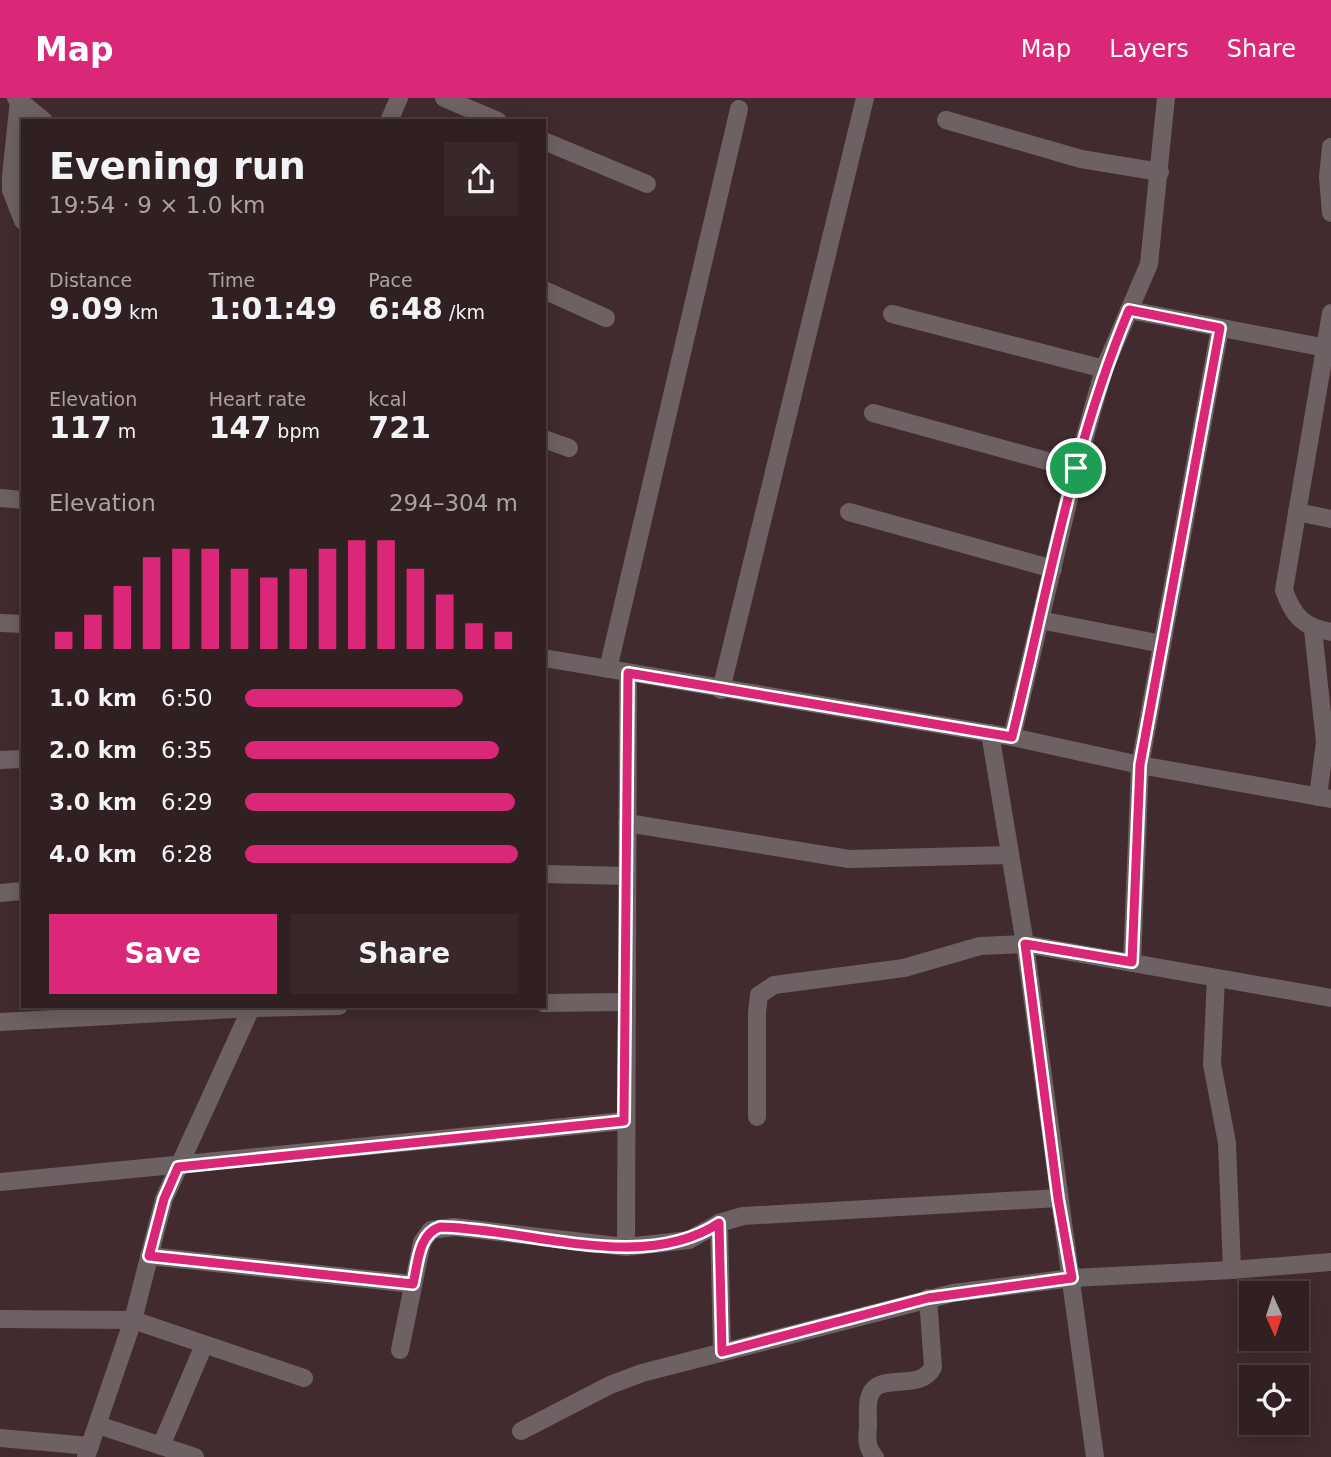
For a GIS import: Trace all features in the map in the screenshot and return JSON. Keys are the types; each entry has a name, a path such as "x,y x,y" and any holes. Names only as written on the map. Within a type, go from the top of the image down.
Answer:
{"street":[{"path":"390,119 399,98"},
{"path":"444,98 493,119"},
{"path":"721,690 865,98"},
{"path":"1012,737 1076,468 1104,369 1149,264 1166,98"},
{"path":"17,99 42,119"},
{"path":"17,99 11,176 12,190 21,215"},
{"path":"608,669 739,110"},
{"path":"946,120 1081,159 1160,172"},
{"path":"546,142 647,184"},
{"path":"1331,147 1328,177 1331,213"},
{"path":"546,291 606,318"},
{"path":"1129,310 1328,349"},
{"path":"546,658 721,690 990,733 1140,765 1325,798 1328,738 1322,630 1298,620 1284,590 1328,349 1331,313"},
{"path":"892,314 1104,369"},
{"path":"1132,962 1140,765 1220,328"},
{"path":"873,413 1076,468"},
{"path":"546,440 569,448"},
{"path":"0,498 21,500"},
{"path":"849,512 1053,569"},
{"path":"1297,512 1331,519"},
{"path":"1041,620 1162,644"},
{"path":"0,623 21,624"},
{"path":"626,1247 624,1121 628,673"},
{"path":"990,733 1025,944 1095,1457"},
{"path":"0,760 21,759"},
{"path":"627,823 849,859 1009,855"},
{"path":"546,874 626,876"},
{"path":"0,893 21,891"},
{"path":"757,1117 759,995 774,985 904,968 980,946 1025,944 1331,998"},
{"path":"1216,978 1212,1064 1227,1143 1232,1270"},
{"path":"546,1003 625,1002"},
{"path":"0,1022 235,1008"},
{"path":"0,1438 88,1452 132,1320 164,1199 252,1008"},
{"path":"0,1182 178,1167 624,1121"},
{"path":"400,1350 422,1242 431,1230 440,1227 626,1247 689,1240 719,1223 744,1216 1058,1198"},
{"path":"719,1223 722,1352"},
{"path":"149,1256 413,1284"},
{"path":"522,1431 610,1385 722,1352 928,1298 1072,1278 1331,1262"},
{"path":"875,1457 869,1450 867,1440 869,1398 873,1390 883,1383 919,1381 929,1375 933,1367 928,1298"},
{"path":"0,1319 132,1320 304,1378"},
{"path":"161,1446 204,1345"},
{"path":"98,1425 195,1457"}],"route":[{"path":"1129,310 1220,328 1140,765 1132,962 1025,944 1058,1198 1072,1278 928,1298 722,1352 719,1223 689,1240 626,1247 440,1227 431,1230 422,1242 413,1284 149,1256 164,1199 178,1167 624,1121 628,673 1012,737 1076,468 1104,369 1129,310"}]}
